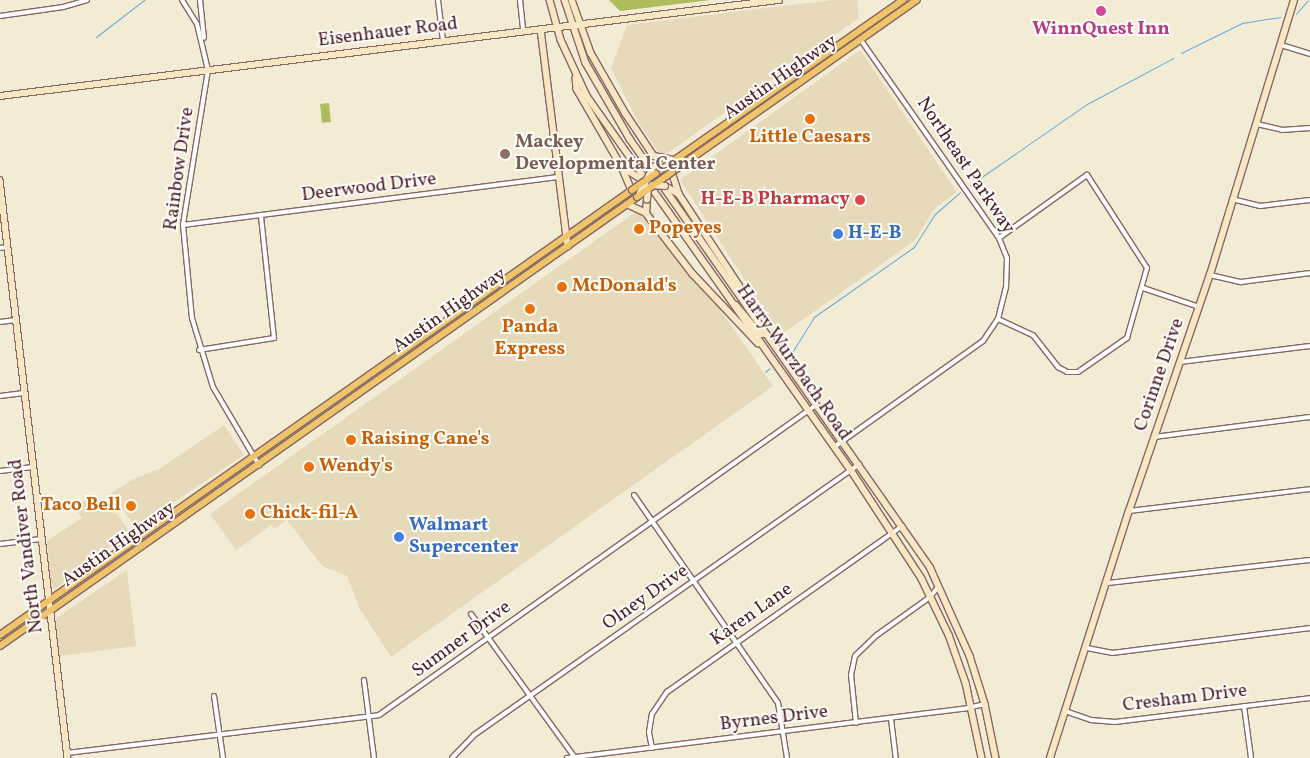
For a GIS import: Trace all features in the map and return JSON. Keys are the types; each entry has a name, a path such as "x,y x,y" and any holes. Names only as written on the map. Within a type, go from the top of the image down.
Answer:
{"main road":[{"name":"Harry Wurzbach Road","path":"550,0 556,27 574,71 606,126 851,470 893,533 930,597 949,635 971,708 982,758"},
{"name":"Harry Wurzbach Road","path":"565,0 586,63 625,132 902,526 939,586 963,638 985,704 996,758"},
{"path":"572,0 591,53 604,78 654,156 646,213"},
{"name":"Eisenhauer Road","path":"0,96 779,0"},
{"name":"Austin Highway","path":"0,646 637,197 674,160 903,0"},
{"name":"Austin Highway","path":"0,635 611,204 635,188 672,172 693,158 917,0"},
{"name":"Corinne Drive","path":"1050,758 1108,583 1129,511 1210,275 1294,0"},
{"path":"541,29 565,236 568,246"},
{"path":"574,71 578,89 635,188"},
{"path":"693,158 720,136 719,128"},
{"path":"654,156 674,160"},
{"path":"622,167 679,194"},
{"path":"672,172 679,194 739,285 748,308"},
{"name":"North Vandiver Road","path":"0,180 48,601 68,756"},
{"path":"627,204 646,213 683,262 751,338 763,347"},
{"path":"729,299 743,311 760,334 766,334"}],"street":[{"path":"0,16 63,8 87,0"},
{"path":"182,0 194,17 204,46"},
{"path":"200,0 204,46"},
{"path":"438,0 443,41"},
{"path":"520,0 524,31"},
{"name":"Northeast Parkway","path":"834,447 976,347 998,318 1006,288 1007,268 1005,249 999,238 862,40"},
{"path":"1281,45 1310,54"},
{"name":"Rainbow Drive","path":"204,46 208,70 183,225 184,260 200,350 220,402 258,465"},
{"path":"1257,124 1282,130 1310,128"},
{"path":"998,318 1033,335 1058,367 1075,373 1127,338 1147,278 1145,260 1088,175 999,238"},
{"name":"Deerwood Drive","path":"183,225 558,178"},
{"path":"1232,199 1260,206 1310,200"},
{"path":"200,350 274,338 260,216"},
{"path":"0,248 8,247"},
{"path":"1210,275 1241,282 1310,273"},
{"path":"1143,288 1199,307"},
{"path":"0,322 16,320"},
{"path":"1180,362 1310,346"},
{"path":"0,396 24,393"},
{"name":"Sumner Drive","path":"68,756 220,734 368,716 390,708 487,637 809,412 816,405"},
{"path":"1154,437 1310,417"},
{"name":"Olney Drive","path":"452,758 474,735 530,698 859,464"},
{"path":"0,471 33,467"},
{"path":"1129,511 1310,489"},
{"path":"634,496 778,703 787,758"},
{"name":"Karen Lane","path":"652,748 649,732 652,714 660,700 671,689 902,526"},
{"path":"0,544 41,539"},
{"path":"1108,583 1310,560"},
{"path":"856,723 851,674 855,656 877,635 930,597 939,586"},
{"path":"471,614 573,755 567,758"},
{"path":"1087,648 1112,653 1310,628"},
{"path":"364,680 374,758"},
{"path":"214,696 223,758"},
{"name":"Cresham Drive","path":"1064,711 1091,720 1115,722 1310,698"},
{"name":"Byrnes Drive","path":"573,755 595,757 627,755 652,748 891,719 971,708 985,704"},
{"path":"1244,706 1251,758"},
{"path":"891,719 896,758"}],"shaded area":[{"path":"833,0 857,0 859,18 662,157 639,124 611,68 627,25"},
{"path":"860,50 957,192 935,208 914,241 781,335 680,180"},
{"path":"647,204 773,386 391,657 360,609 347,576 322,566 287,520 274,529 271,525 236,550 210,514"},
{"path":"224,425 244,455 136,528 111,493 134,479 161,468"},
{"path":"101,499 107,500 130,532 55,589 51,586 47,541 82,518 72,503"},
{"path":"127,570 136,646 60,656 55,619"}],"green space":[{"path":"609,0 711,0 620,11"},
{"path":"329,103 331,122 322,123 320,104"}],"waterway":[{"path":"96,37 144,0"},
{"path":"1296,14 1308,0"},
{"path":"1181,53 1242,23 1281,17"},
{"path":"970,185 1087,104 1173,58"},
{"path":"791,354 814,317 914,247 935,214 960,192"},
{"path":"765,372 770,368"}],"place":[{"name":"WinnQuest Inn","path":"1101,11"},
{"name":"Little Caesars","path":"810,119"},
{"name":"Mackey Developmental Center","path":"505,154"},
{"name":"H-E-B Pharmacy","path":"860,200"},
{"name":"Popeyes","path":"639,229"},
{"name":"H-E-B","path":"838,234"},
{"name":"McDonald's","path":"562,287"},
{"name":"Panda Express","path":"530,309"},
{"name":"Raising Cane's","path":"351,440"},
{"name":"Wendy's","path":"309,467"},
{"name":"Taco Bell","path":"131,506"},
{"name":"Chick-fil-A","path":"250,514"},
{"name":"Walmart Supercenter","path":"399,537"}]}
